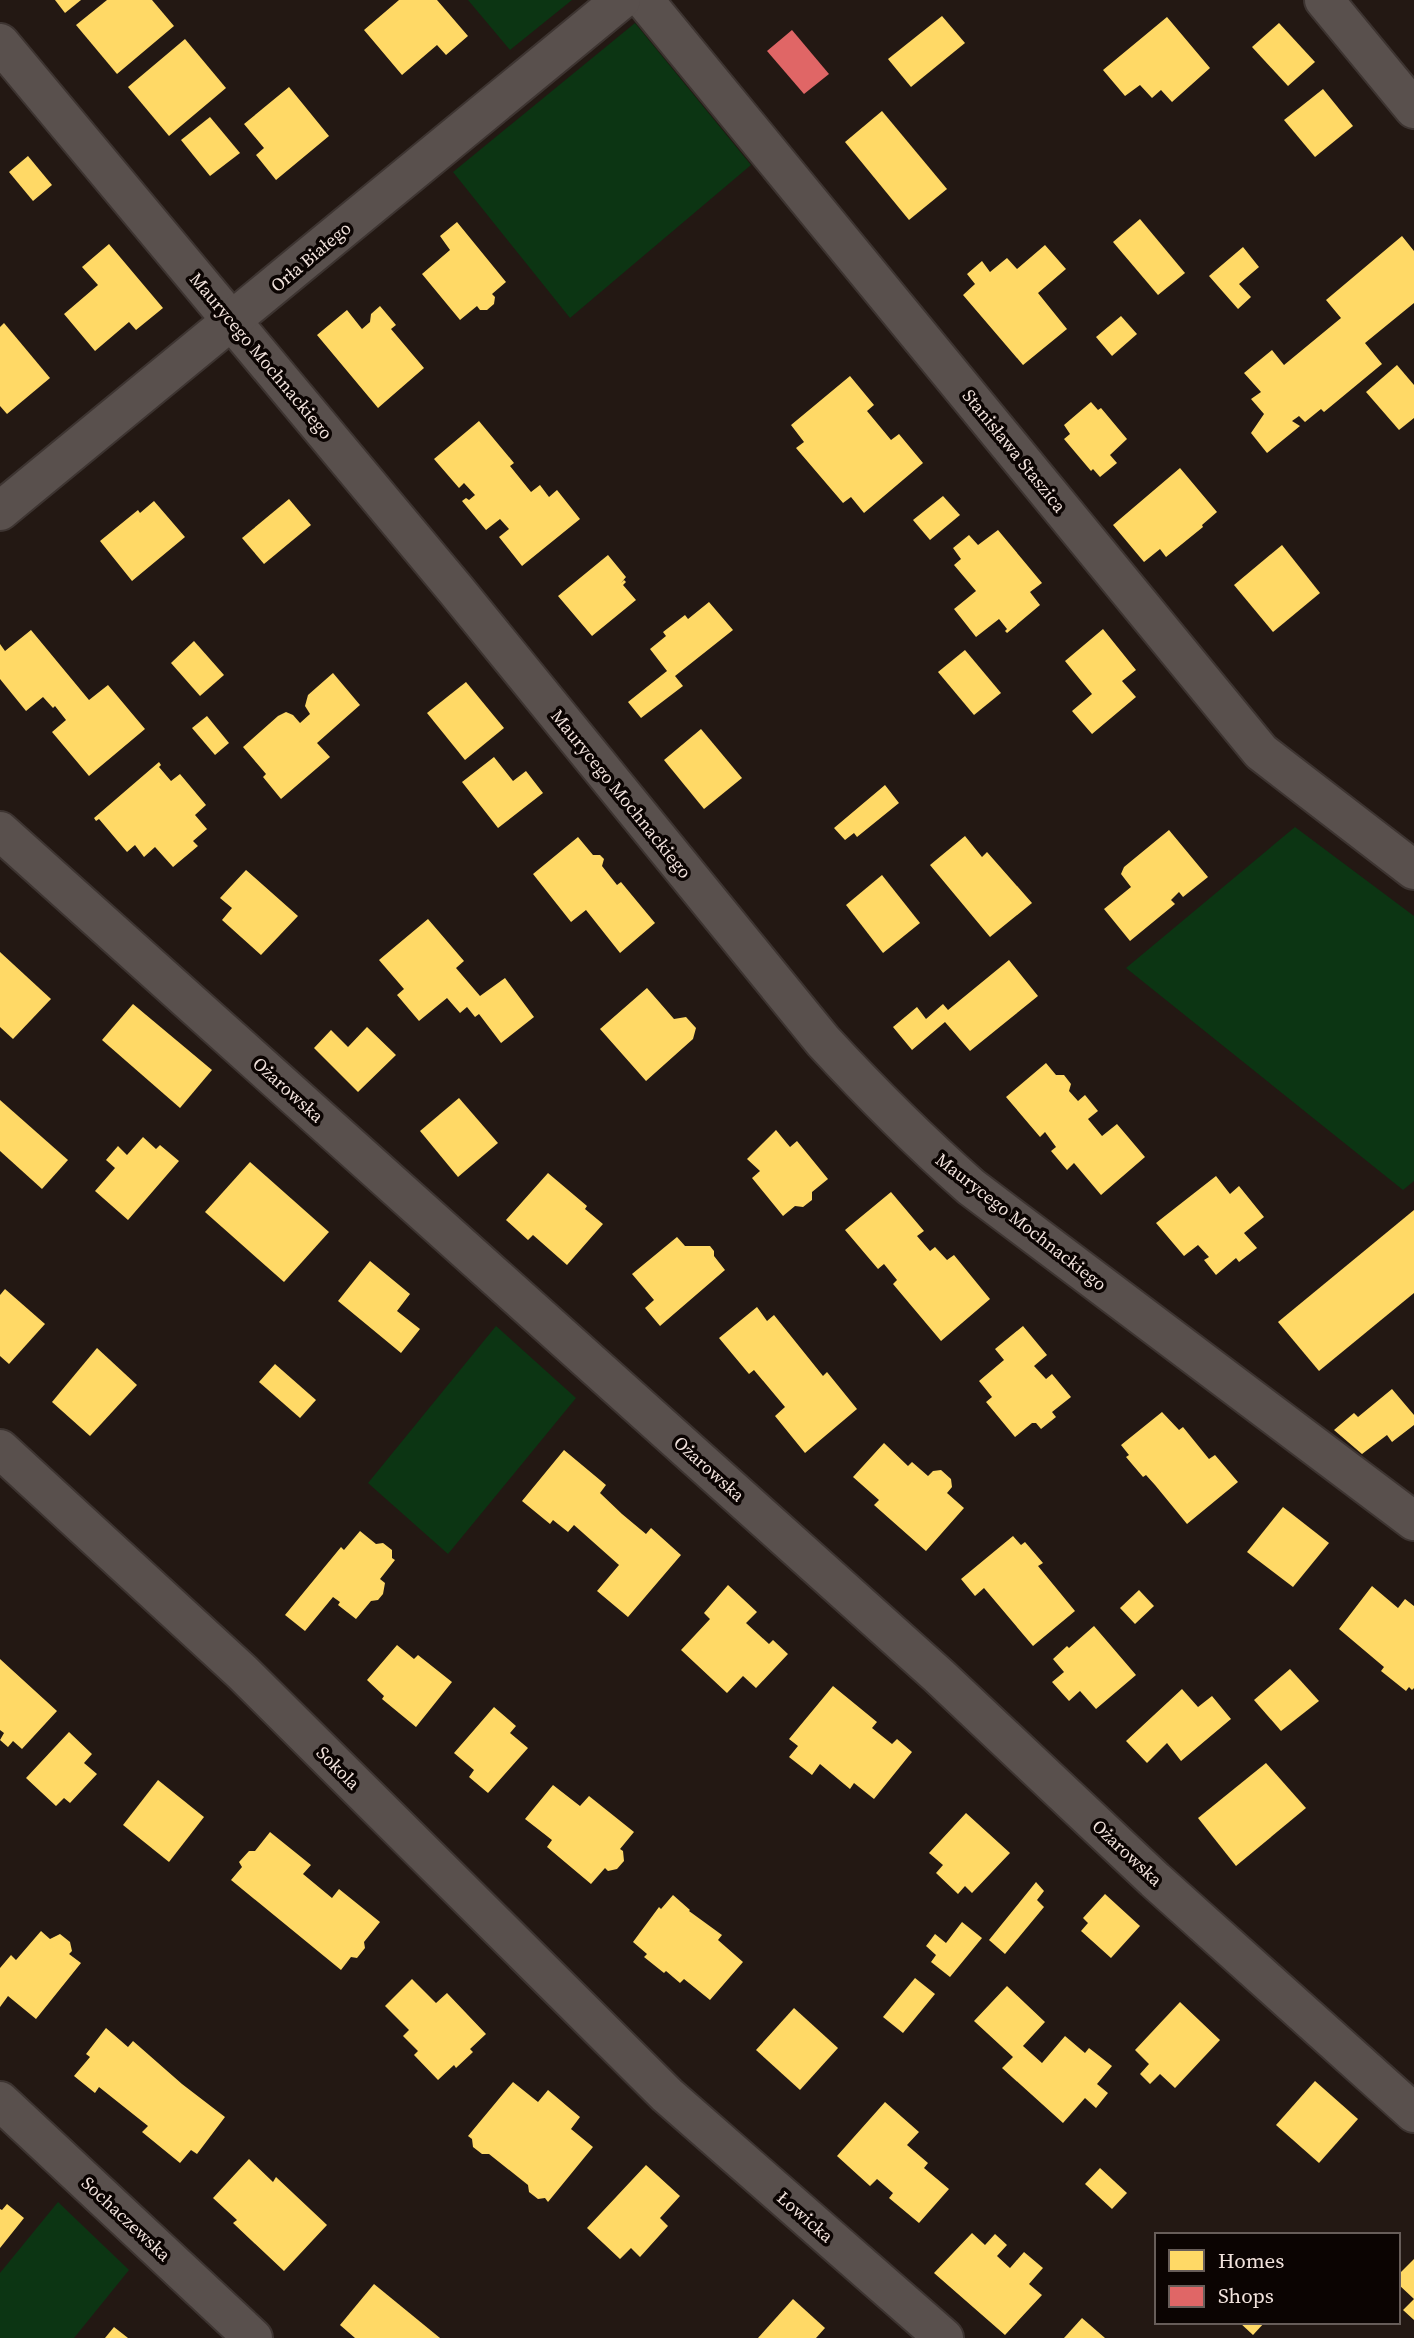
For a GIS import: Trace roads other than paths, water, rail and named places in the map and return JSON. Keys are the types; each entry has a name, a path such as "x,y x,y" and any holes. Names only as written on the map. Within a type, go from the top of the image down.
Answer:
{"street":[{"name":"Orła Białego","path":"0,511 621,0"},
{"name":"Stanisława Staszica","path":"644,0 1261,752 1414,870"},
{"path":"1324,0 1414,110"},
{"name":"Maurycego Mochnackiego","path":"0,43 233,321 823,1041 866,1088 906,1129 971,1187 1414,1521"},
{"name":"Ożarowska","path":"0,831 930,1667 1156,1880 1414,2113"},
{"name":"Sokola","path":"0,1449 242,1672 667,2095"},
{"name":"Łowicka","path":"667,2095 944,2338"},
{"name":"Sochaczewska","path":"0,2101 253,2338"}]}
